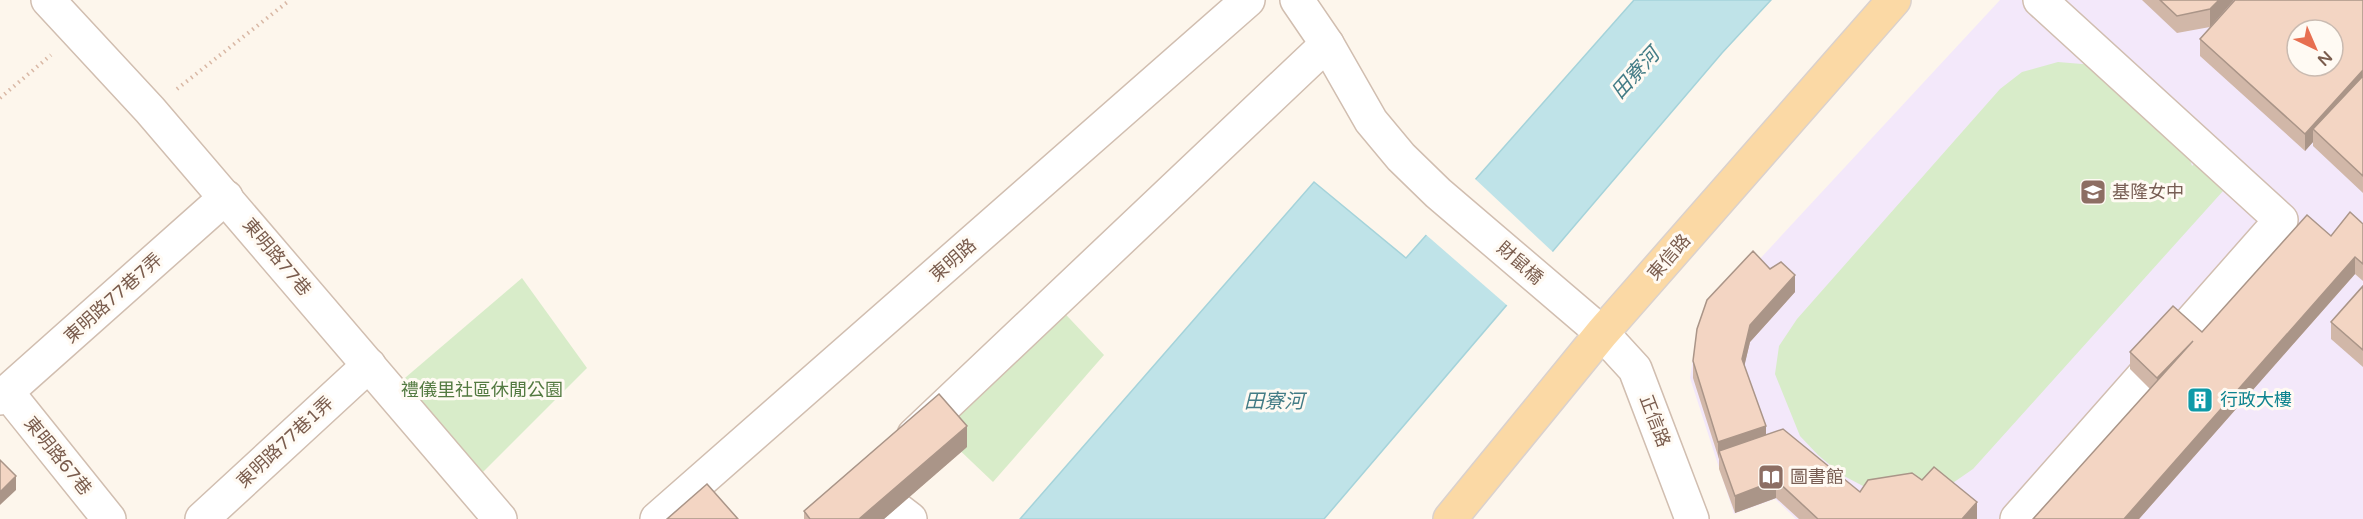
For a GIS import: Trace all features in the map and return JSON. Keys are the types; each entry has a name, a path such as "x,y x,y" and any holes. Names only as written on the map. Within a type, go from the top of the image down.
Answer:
{"main road":[{"name":"東信路","path":"1450,519 1602,333 1894,0"}],"street":[{"name":"東明路77巷","path":"48,0 150,110 226,197 500,519"},
{"name":"東明路","path":"657,519 1248,0"},
{"name":"財鼠橋","path":"1297,0 1327,44 1371,121 1401,157 1438,193 1602,333"},
{"path":"2017,519 2281,220 2040,0"},
{"path":"910,519 863,483 1327,44"},
{"name":"東明路77巷7弄","path":"3,395 226,197"},
{"name":"正信路","path":"1602,333 1635,369 1692,519"},
{"name":"東明路77巷1弄","path":"202,519 369,365"},
{"name":"東明路67巷","path":"3,395 109,519"}],"path":[{"path":"150,110 290,0"},
{"path":"0,98 77,33"}],"shaded area":[{"name":"基隆女中","path":"2000,0 2363,0 2363,519 1796,519 1775,499 1734,514 1690,378 1695,346 1706,317"}],"green space":[{"path":"2058,62 2094,65 2184,141 2192,166 2212,145 2241,171 1973,469 1947,487 1865,487 1842,475 1800,436 1775,374 1779,346 1797,319 2000,89 2022,72"},
{"name":"禮儀里社區休閒公園","path":"522,278 587,368 475,480 392,389"},
{"path":"1054,302 1104,355 993,482 929,421"}],"water":[{"name":"田寮河","path":"1634,0 1771,0 1722,53 1324,519 1020,519 1314,182 1406,258"}],"pier":[{"path":"1473,177 1555,254 1509,307 1424,233"}],"building":[{"path":"2160,0 2219,0 2210,9 2177,16"},
{"path":"2235,0 2363,0 2363,70 2305,134 2200,39"},
{"path":"2363,76 2363,176 2313,129"},
{"name":"行政大樓","path":"2350,212 2363,224 2363,264 2355,257 2124,519 2033,519 2193,341 2157,378 2130,352 2173,306 2202,332 2307,215 2331,236"},
{"path":"1753,251 1770,269 1781,262 1795,275 1750,325 1742,359 1766,426 1718,442 1693,361 1697,329 1707,300"},
{"path":"2363,286 2363,350 2331,322"},
{"path":"939,394 967,426 859,519 810,519 804,511"},
{"name":"圖書館","path":"1783,429 1860,492 1868,480 1912,473 1922,480 1934,467 1977,502 1962,519 1818,519 1776,480 1735,496 1719,451"},
{"path":"0,460 16,476 0,492"},
{"path":"707,484 738,519 667,519"}],"place":[{"name":"基隆女中","path":"2093,192"},
{"name":"行政大樓","path":"2200,400"},
{"name":"圖書館","path":"1771,477"}]}
